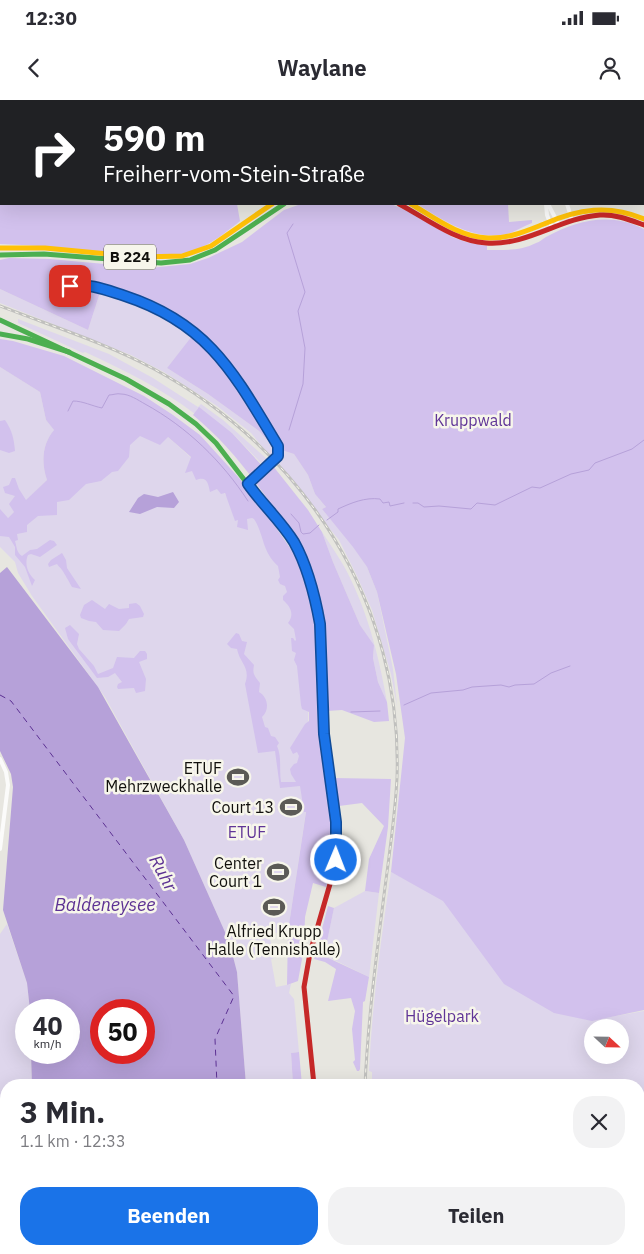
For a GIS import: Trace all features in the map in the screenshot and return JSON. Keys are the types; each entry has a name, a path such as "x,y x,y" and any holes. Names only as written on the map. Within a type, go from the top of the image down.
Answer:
{"main road":[{"name":"B 224","path":"0,248 27,247 144,258 188,255 213,245 271,205"},
{"name":"B 224","path":"0,255 44,254 144,263 182,261 203,256 215,250 282,205"},
{"path":"401,205 457,236 485,243 515,242 530,238 572,220 588,216 608,215 627,218 644,225"},
{"path":"413,205 451,228 486,238 510,237 570,214 602,209 629,213 644,219"},
{"path":"0,320 37,336 150,392 187,416 223,450 294,542 309,580 320,624 324,734 336,822 336,860 310,953 304,987 313,1079"},
{"path":"0,334 28,339 69,352"}],"street":[{"path":"547,205 547,215 552,228"},
{"path":"548,205 559,225"},
{"path":"567,205 572,220"},
{"path":"70,286 92,285 146,303 180,321 214,349 235,376 278,446 278,456 248,484"},
{"path":"0,759 8,780 6,811 0,849"}],"green space":[{"path":"0,205 237,205 240,221 207,244 195,250 175,255 143,256 42,246 0,244"},
{"name":"Kruppwald","path":"298,205 393,205 410,212 452,237 487,246 487,250 512,250 524,247 537,243 570,226 594,220 619,221 644,229 644,1010 601,1019 584,1019 554,1013 504,984 443,901 391,872 405,738 396,674 377,592 367,567 322,509 326,507 315,494 308,475 294,454 275,448 259,431 208,394 167,368 196,331 151,304 102,286 88,330 0,289 0,260 9,258 50,259 149,268 190,264 242,242 284,210"},
{"path":"419,205 508,205 509,222 532,220 532,223 507,234 482,235 459,228"},
{"path":"0,289 88,330 100,292 158,311 193,336 167,368 208,394 259,431 275,448 294,454 308,475 315,494 326,507 322,509 353,546 367,567 377,592 393,669 397,706 391,674 372,610 339,540 251,433 217,406 164,372 131,355 0,303"},
{"path":"18,319 109,354 153,378 198,407 201,404 223,420 268,460 262,464 232,433 198,408 195,414 142,380 85,352 83,353 18,323"},
{"path":"0,339 64,356 144,396 173,415 200,435 249,489 295,555 307,582 317,628 322,732 333,823 332,867 326,887 313,883 305,917 304,948 298,981 287,985 288,931 306,812 304,812 300,786 280,788 275,751 258,753 245,684 247,678 246,669 237,649 231,648 227,644 236,633 239,634 242,641 247,642 244,654 254,665 255,677 260,683 259,692 267,704 265,714 262,717 265,727 268,728 271,736 275,737 279,743 277,746 281,782 296,782 290,769 297,763 299,756 297,752 293,754 290,748 305,724 309,721 309,712 302,709 301,705 297,666 294,660 296,653 292,651 291,638 296,640 294,629 288,623 291,613 290,608 283,600 283,596 287,592 285,586 280,584 278,580 280,577 278,566 269,555 254,519 247,519 248,530 237,527 238,520 235,521 225,493 221,494 217,489 210,492 208,483 205,480 196,480 192,471 185,473 191,457 168,437 160,445 140,436 130,445 129,457 118,471 112,472 101,481 86,484 69,500 57,502 57,515 38,516 27,525 27,532 17,534 18,540 15,541 18,551 22,556 50,540 54,541 57,545 40,557 28,555 27,569 35,580 32,586 25,567 15,555 15,547 9,537 0,536 0,509 8,518 14,512 9,504 15,496 5,493 3,487 9,485 12,478 15,478 26,500 47,480 43,460 47,441 54,430 46,420 40,392 0,367"},
{"path":"0,367 40,392 46,420 54,430 47,441 43,460 47,480 5,521 0,519"},
{"path":"199,407 232,433 267,471 273,466 308,510 322,532 360,625 374,645 373,658 378,682 387,702 389,721 374,722 342,710 327,711 325,644 321,611 308,562 294,538 250,475 218,438 193,415"},
{"path":"5,420 11,431 15,447 15,451 9,453 0,450 0,421"},
{"name":"ETUF","path":"123,421 168,437 217,481 228,499 235,520 258,516 285,575 308,695 309,791 288,931 269,934 274,958 271,959 276,987 291,984 289,993 294,999 299,1052 291,1053 293,1079 246,1079 237,972 229,941 184,840 105,697 32,596 18,573 15,562 0,547 0,536 9,536"},
{"path":"322,532 345,568 360,600 376,650 387,702 378,682 373,658 374,645 360,625"},
{"path":"62,553 66,560 67,568 81,589 72,587 57,564 49,567 48,564 51,560"},
{"path":"92,600 105,609 109,604 119,609 129,608 129,604 136,603 144,614 143,617 129,619 119,631 103,630 96,622 81,618 80,615 84,605"},
{"path":"70,625 79,634 77,644 79,649 94,666 98,674 113,668 117,657 134,658 140,651 145,651 147,659 139,662 146,679 145,691 136,693 134,688 118,689 118,684 122,682 115,673 108,677 97,678 68,639 65,628"},
{"path":"334,778 391,779 388,827 379,893 365,891 369,859 384,826 362,803 339,806"},
{"name":"Hügelpark","path":"391,872 444,900 592,1019 584,1019 584,1064 629,1064 629,1019 599,1019 644,1011 644,1079 372,1079 372,1072 369,1071 372,1021"},
{"path":"365,891 379,893 369,977 324,955 334,908"},
{"path":"328,906 334,908 324,956 369,977 365,1001 363,1002 359,1071 357,1071 353,1062 355,1060 352,1029 355,1011 351,998 328,1001 336,969 325,962 314,959"},
{"path":"7,924 27,983 29,999 15,999 15,1064 31,1064 32,1079 0,1079 0,934"},
{"path":"299,1052 301,1079 293,1079 291,1053"}],"water":[{"path":"173,492 179,502 174,508 157,507 140,514 129,512 138,498 144,494 158,497"},
{"name":"Baldeneysee","path":"7,567 98,687 184,840 229,941 237,972 246,1079 32,1079 31,1064 80,1064 80,999 29,999 27,983 3,910 13,787 11,774 0,751 0,573"}],"waterway":[{"path":"289,430 303,384 305,348 298,311 305,292 287,233 293,224"},
{"path":"68,411 73,401 102,408 109,395 127,395 160,413 189,434 227,472 248,501"},
{"path":"413,503 418,503 424,507 439,506 471,509 477,503 495,505 532,487 540,488 571,474 589,470 595,463 632,449 644,440"},
{"path":"327,520 338,512 338,509 364,500 380,499 383,503 389,502 390,506 404,503"},
{"path":"291,514 299,523 303,534 310,533 319,525"},
{"path":"404,705 431,693 463,690 472,687 501,685 509,687 534,684 551,673 570,666"},
{"path":"351,712 380,711"}],"ferry route":[{"path":"0,695 11,701 234,996 215,1039 217,1079"}],"railway":[{"path":"0,306 98,343 136,360 154,369 208,403 257,443 299,489 334,539 363,594 383,652 394,714 397,778 368,1037 365,1079"}],"traffic: fast":[{"path":"0,255 44,254 161,263 190,260 215,250 282,205"},
{"path":"0,320 126,379 169,404 196,424 216,443 256,495"},
{"path":"0,334 28,339 69,352"}],"traffic: slow":[{"path":"0,248 45,248 140,257 182,256 211,246 271,205"},
{"path":"413,205 457,230 477,237 488,238 510,236 569,215 594,210 618,211 644,219"},
{"path":"256,495 294,542 305,564 312,587 320,635 324,732 336,818 337,846"}],"traffic: jam":[{"path":"401,205 463,238 486,243 516,240 571,221 600,215 617,216 644,225"},
{"path":"313,1079 304,987 310,953 332,877 337,846"}],"place":[{"name":"ETUF Mehrzweckhalle","path":"238,777"},
{"name":"Court 13","path":"291,807"},
{"name":"Center Court 1","path":"278,872"},
{"name":"Alfried Krupp Halle (Tennishalle)","path":"274,907"}],"route":[{"path":"70,286 92,285 146,303 180,321 214,349 235,376 278,446 278,456 248,484 294,542 301,557 317,606 320,624 324,734 336,822 336,860"}],"water label":[{"name":"Ruhr","path":"163,873"}]}
